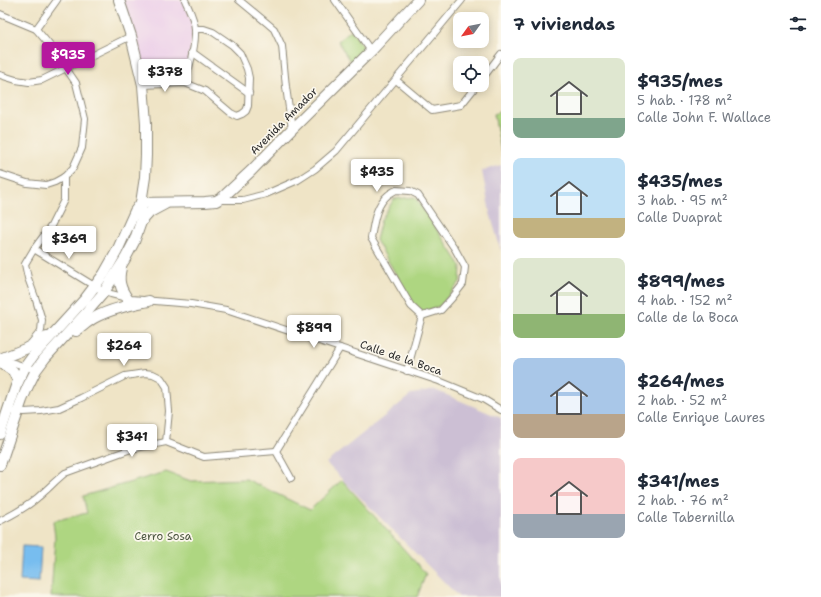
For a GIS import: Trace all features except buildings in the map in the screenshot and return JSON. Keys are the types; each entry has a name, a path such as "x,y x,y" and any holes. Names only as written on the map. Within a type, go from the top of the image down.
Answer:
{"main road":[{"path":"119,0 131,36 143,85 146,123 145,177 141,202 141,222 121,267 119,276 123,292 127,298"},
{"name":"Avenida Amador","path":"141,202 205,202 223,197 372,51 417,0"},
{"path":"0,434 36,370 45,358 97,301 104,274 141,202"},
{"path":"141,222 152,210 169,203"},
{"path":"0,465 18,381 25,367 33,356 85,299 99,289 121,267"},
{"path":"56,347 96,317 148,301"},
{"path":"18,381 12,371 0,361 41,341 57,331"}],"street":[{"path":"36,29 57,0"},
{"path":"185,0 191,11 195,29 195,42 185,83"},
{"path":"239,0 274,30 282,46 292,129"},
{"path":"335,0 372,51"},
{"path":"216,200 243,200 266,194 298,180 315,169 336,151 462,0"},
{"path":"0,14 36,29 52,48 76,83 85,118 82,148 73,168 64,177 46,185 27,184 0,174"},
{"path":"143,85 185,83 205,91 230,113 237,116 246,111 248,106 248,73 240,53 212,32 204,29 195,29"},
{"path":"0,75 29,82 42,80 131,36"},
{"path":"192,52 248,93"},
{"path":"489,70 501,54"},
{"path":"396,80 432,110 461,105 471,92"},
{"path":"24,349 42,331 42,320 25,264 51,226 64,200 64,177"},
{"path":"396,190 410,191 418,195 455,249 465,267 463,284 452,298 441,310 422,316 411,306 371,238 378,206 387,195 396,190"},
{"name":"Calle de la Boca","path":"34,249 99,289 127,298 184,303 226,310 438,381 483,399 501,410"},
{"path":"407,371 422,316"},
{"path":"276,451 340,348"},
{"path":"0,361 14,363 36,370"},
{"path":"13,409 24,412 41,412 59,408 125,376 145,373 153,374 161,378 167,387 169,411 166,442"},
{"path":"0,521 36,500 65,473 131,449 166,442 204,457 276,451"},
{"path":"276,451 291,478"}],"shaded area":[{"path":"122,0 183,0 193,27 189,58 181,77 144,82"},
{"path":"501,165 501,251 490,213 482,171"},
{"path":"435,390 501,418 501,597 459,597 326,463 412,394"}],"green space":[{"path":"351,30 365,49 369,51 354,64 346,55 338,41"},
{"path":"501,111 501,151 494,114"},
{"path":"415,197 461,266 460,282 440,306 422,312 416,309 376,240 381,220 394,199"},
{"name":"Cerro Sosa","path":"166,472 191,481 246,479 310,510 342,480 426,574 417,597 51,597 55,537 53,521 87,513 83,496"}],"water":[{"path":"22,546 41,547 39,582 20,581"}]}
